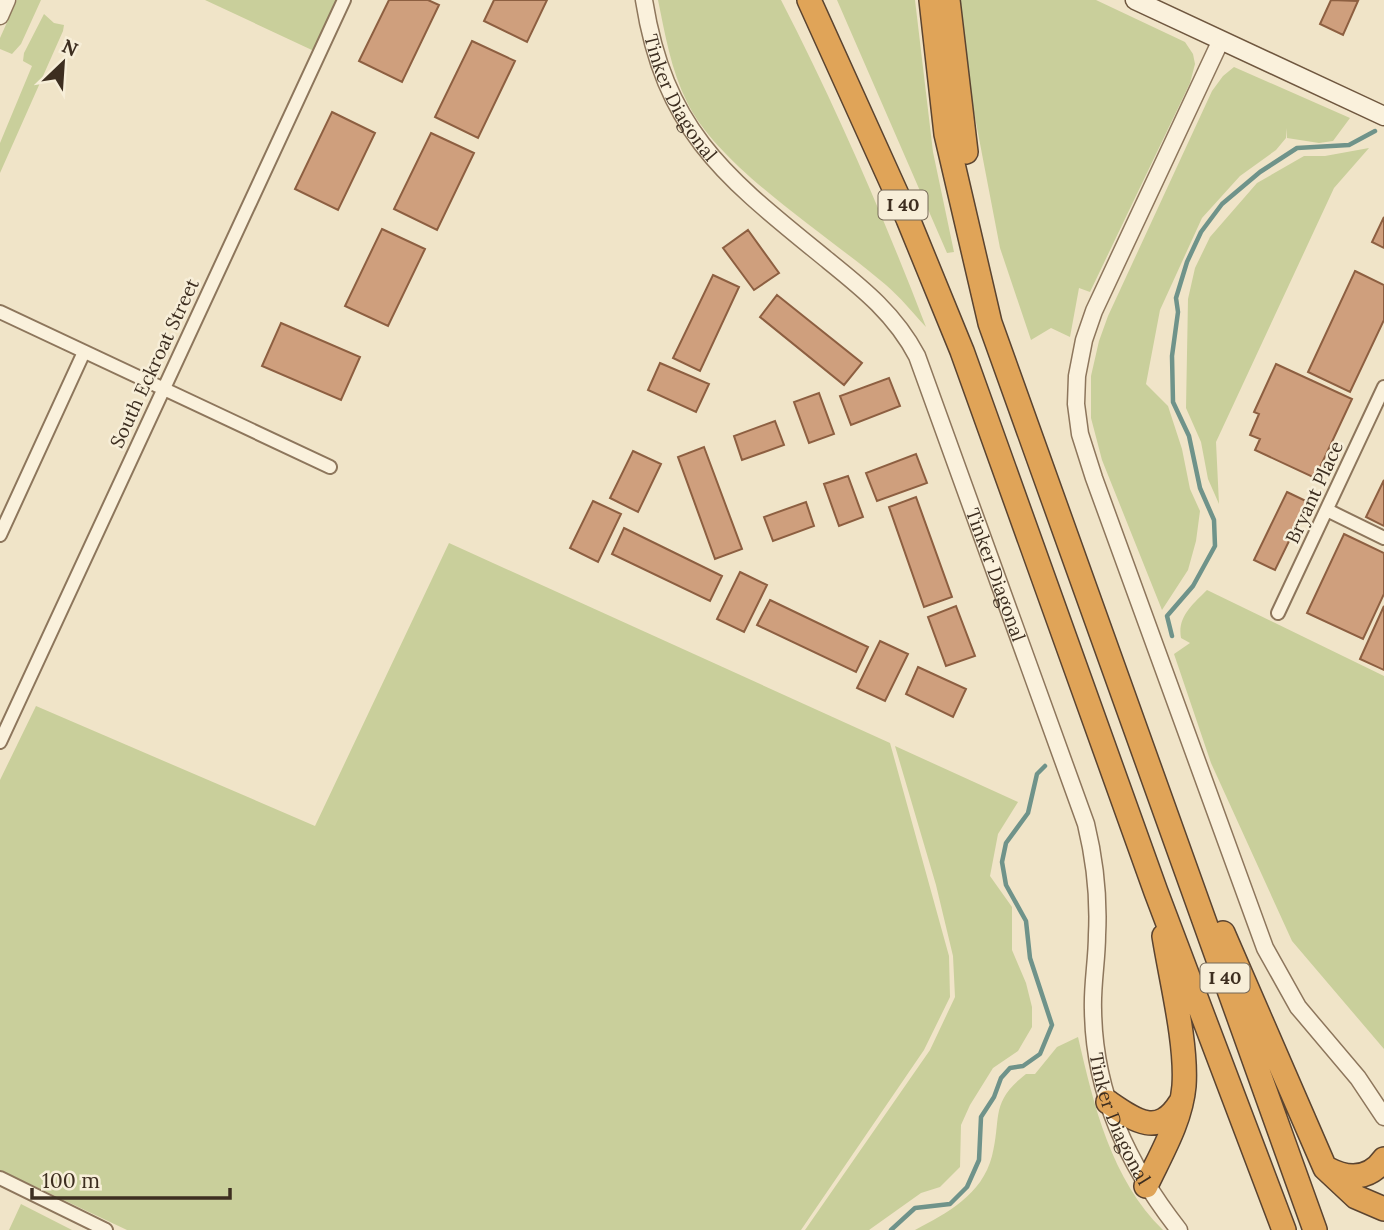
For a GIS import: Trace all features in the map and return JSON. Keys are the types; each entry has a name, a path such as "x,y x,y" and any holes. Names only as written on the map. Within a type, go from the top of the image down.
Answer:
{"highway":[{"name":"I 40","path":"809,0 908,219 962,351 1156,892 1284,1230"},
{"name":"I 40","path":"931,0 946,134 967,236 990,323 1315,1230"},
{"path":"948,0 962,133 981,235 1018,395"},
{"path":"1134,727 1325,1168 1356,1197 1384,1209"},
{"path":"1146,1186 1170,1134 1181,1100 1184,1061 1156,892"},
{"path":"1108,1102 1135,1120 1153,1123 1168,1118 1181,1100"},
{"path":"1325,1168 1340,1175 1359,1176 1373,1171 1384,1158"}],"main road":[{"path":"1135,0 1384,117"}],"street":[{"path":"0,16 7,0"},
{"name":"South Eckroat Street","path":"0,742 344,0"},
{"name":"Tinker Diagonal","path":"644,0 659,69 698,142 751,198 882,306 903,331 917,356 1086,824 1097,894 1094,1026 1108,1102 1123,1144 1146,1186 1178,1230"},
{"path":"1222,40 1090,323 1079,362 1078,419 1094,478 1265,948 1302,1013 1358,1078 1384,1117"},
{"path":"1,314 164,387 330,467"},
{"path":"0,535 84,352"},
{"name":"Bryant Place","path":"1278,613 1384,387"},
{"path":"1327,510 1384,538"},
{"path":"0,1178 106,1230"}],"green space":[{"path":"17,0 41,0 21,44 12,54 0,49 0,38"},
{"path":"205,0 337,0 314,51"},
{"path":"658,0 781,0 858,162 926,327 886,285 749,176 702,127 687,102 677,77"},
{"path":"837,0 915,0 933,152 954,252 947,253"},
{"path":"960,0 1096,0 1185,42 1193,54 1195,64 1190,83 1090,292 1079,288 1070,337 1051,328 1031,340 1000,248 973,107"},
{"path":"44,14 54,23 64,25 63,31 0,173 0,143 32,66 23,61 24,53"},
{"path":"1234,67 1350,118 1333,141 1319,143 1287,138 1287,128 1286,138 1276,150 1240,176 1202,218 1160,310 1146,384 1168,406 1182,449 1190,489 1200,511 1188,570 1162,610 1102,460 1091,418 1091,376 1108,316 1212,91"},
{"path":"1369,148 1334,188 1216,442 1219,504 1208,479 1201,442 1186,408 1188,299 1195,268 1210,237 1257,183 1304,156 1325,156"},
{"path":"449,543 890,743 949,956 950,997 924,1050 801,1230 127,1230 0,1170 0,780 36,706 315,826"},
{"path":"1207,590 1384,676 1384,1049 1292,941 1211,763 1174,654 1190,643 1181,638 1181,624 1187,611"},
{"path":"895,746 1018,802 998,834 990,876 1012,907 1012,950 1026,983 1032,1007 1032,1027 1018,1051 993,1068 970,1105 961,1125 960,1167 940,1187 921,1193 869,1230 805,1230 930,1050 955,997 953,956 936,885"},
{"path":"1078,1037 1098,1115 1117,1165 1145,1210 1163,1230 915,1230 951,1209 972,1192 987,1170 992,1156 999,1111 1006,1094 1026,1074 1035,1074 1057,1047"},
{"path":"21,1204 72,1230 9,1230"}],"building":[{"path":"389,0 428,0 439,5 402,82 359,61"},
{"path":"494,0 547,0 527,42 484,21"},
{"path":"1331,0 1358,1 1343,35 1320,24"},
{"path":"472,41 515,61 478,138 435,117"},
{"path":"332,112 375,133 338,210 295,189"},
{"path":"431,133 474,153 437,230 394,209"},
{"path":"1384,217 1384,248 1372,242"},
{"path":"382,229 425,249 388,326 345,306"},
{"path":"748,230 779,273 754,290 723,248"},
{"path":"1355,271 1384,285 1384,320 1350,392 1308,372"},
{"path":"713,275 739,287 700,371 673,358"},
{"path":"777,295 862,363 844,385 760,317"},
{"path":"281,323 360,357 341,400 262,366"},
{"path":"660,363 709,384 696,412 648,390"},
{"path":"1276,364 1352,399 1315,478 1255,450 1260,439 1250,435 1259,414 1254,412"},
{"path":"889,378 900,406 851,425 840,396"},
{"path":"819,393 834,434 809,443 794,402"},
{"path":"775,421 784,445 742,460 734,436"},
{"path":"704,447 742,549 715,559 678,457"},
{"path":"633,451 661,464 638,512 610,498"},
{"path":"916,454 927,483 877,501 866,473"},
{"path":"848,476 863,517 839,526 824,484"},
{"path":"1384,480 1384,526 1366,517"},
{"path":"1287,492 1308,502 1275,570 1254,560"},
{"path":"916,497 952,597 924,607 889,507"},
{"path":"593,501 621,514 598,562 570,548"},
{"path":"806,502 814,526 773,541 764,517"},
{"path":"624,528 722,576 710,601 612,554"},
{"path":"1344,534 1384,553 1384,594 1363,639 1307,613"},
{"path":"740,572 767,585 744,632 717,619"},
{"path":"770,600 868,647 856,672 757,625"},
{"path":"956,606 975,656 946,666 928,617"},
{"path":"1384,606 1384,670 1360,659"},
{"path":"880,641 908,654 885,701 857,688"},
{"path":"918,667 966,689 953,717 906,694"}],"waterway":[{"path":"1172,636 1167,616 1193,586 1215,546 1214,520 1200,488 1189,436 1173,402 1172,356 1178,312 1176,298 1187,262 1201,232 1222,204 1260,172 1297,148 1349,145 1375,131"},
{"path":"891,1230 915,1208 950,1204 967,1187 979,1160 981,1117 994,1097 1001,1078 1010,1068 1023,1066 1040,1054 1052,1025 1030,958 1026,921 1006,885 1002,862 1006,843 1028,813 1037,774 1045,766"}]}
